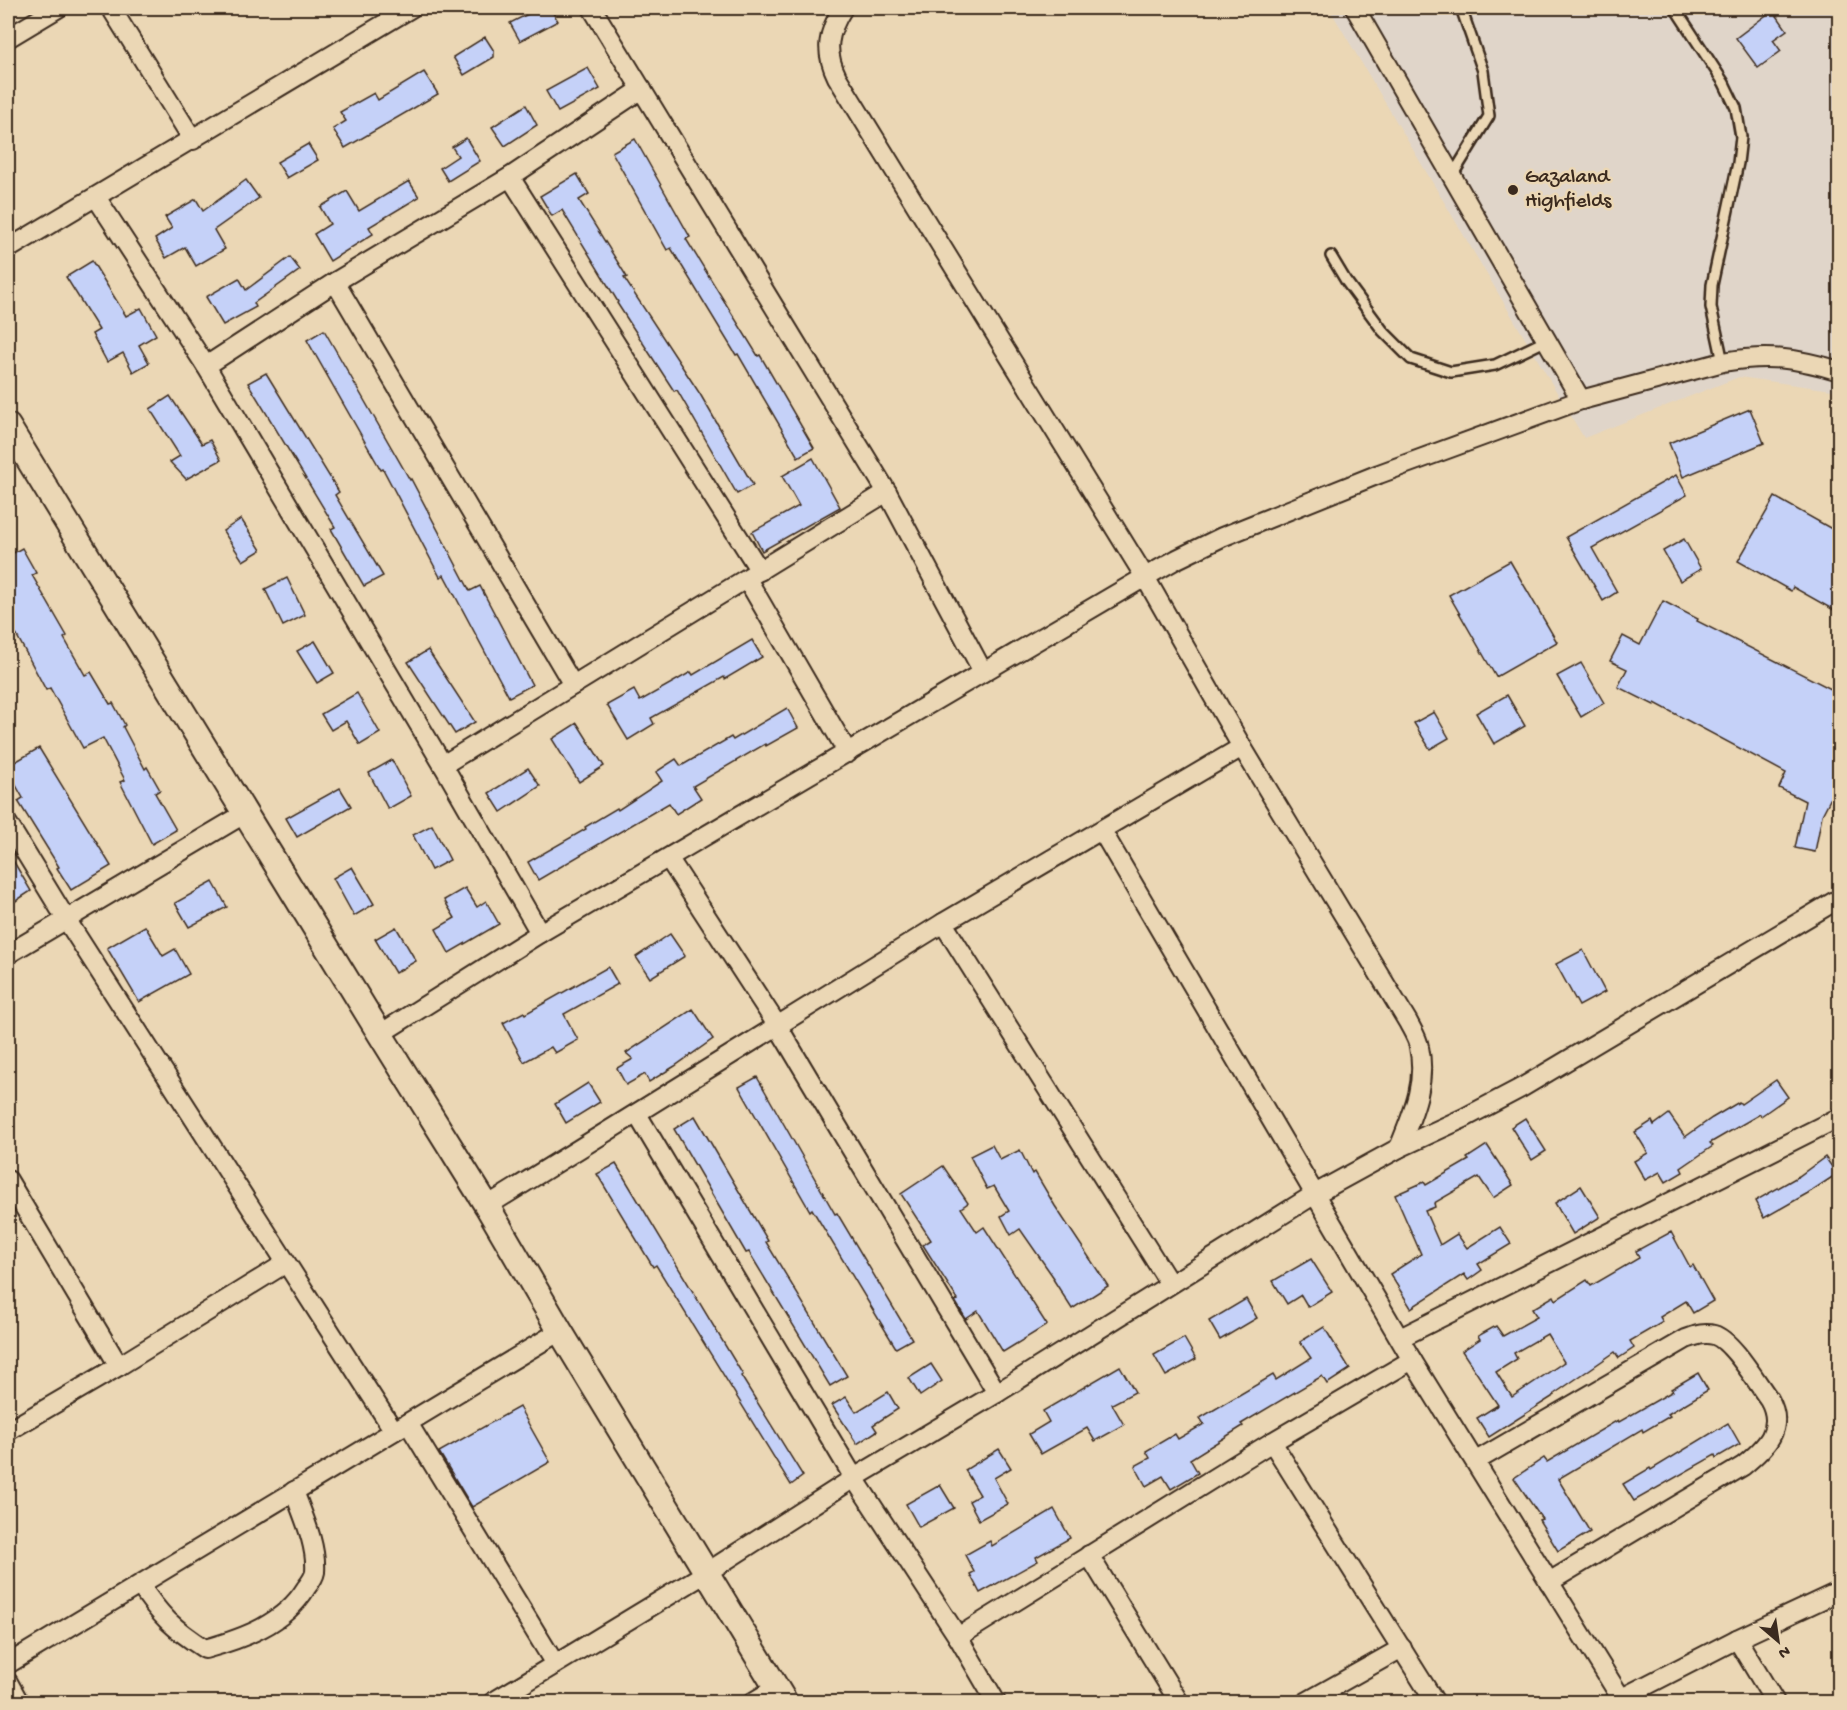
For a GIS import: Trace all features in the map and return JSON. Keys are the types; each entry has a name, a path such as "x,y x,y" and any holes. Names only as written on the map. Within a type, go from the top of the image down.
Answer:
{"street":[{"path":"8,38 58,8"},
{"path":"111,8 193,140"},
{"path":"8,249 411,8"},
{"path":"592,8 887,492 983,672"},
{"path":"843,8 832,27 829,46 829,61 837,77 1144,577 1242,747 1408,1022 1419,1045 1422,1073 1418,1098 1399,1148"},
{"path":"1355,8 1581,400"},
{"path":"206,366 335,282 510,177 642,89"},
{"path":"510,177 753,575 848,753"},
{"path":"96,197 206,366 540,933"},
{"path":"335,282 573,686"},
{"path":"380,1035 540,933 1144,577 1213,542 1379,474 1581,400 1723,362 1764,357 1804,360 1839,371"},
{"path":"8,426 244,814 487,1206 780,1695 753,1702"},
{"path":"443,765 887,492"},
{"path":"487,1206 943,923 1242,747"},
{"path":"8,954 244,814"},
{"path":"8,824 66,919 286,1263 401,1427 555,1664"},
{"path":"1102,831 1412,1360 1476,1461 1618,1700 1839,1591"},
{"path":"669,859 777,1025 997,1393"},
{"path":"493,1702 706,1573 854,1478 997,1393 1315,1194 1399,1148 1521,1088 1835,901"},
{"path":"943,923 1170,1284"},
{"path":"637,1114 854,1478 958,1637 996,1702"},
{"path":"1400,1338 1839,1117"},
{"path":"8,1180 119,1366"},
{"path":"8,1431 286,1263"},
{"path":"8,1664 560,1331"},
{"path":"1476,1461 1686,1339 1702,1334 1715,1335 1726,1342 1769,1399 1774,1408 1776,1420 1773,1432 1762,1450 1743,1466 1549,1582"},
{"path":"958,1637 1272,1442 1412,1360"},
{"path":"1272,1442 1435,1702"},
{"path":"140,1585 156,1610 180,1633 205,1649 240,1640 273,1622 298,1601 315,1574 312,1541 294,1491"},
{"path":"1089,1555 1179,1702"},
{"path":"1737,1640 1775,1702"},
{"path":"1306,1702 1402,1648"},
{"path":"8,1682 19,1702"}],"lane":[{"path":"1452,176 1489,116 1483,71 1461,8"},
{"path":"1676,8 1724,83 1736,108 1741,137 1738,163 1712,285 1711,307 1723,362"},
{"path":"1332,256 1346,281 1383,332 1411,359 1451,372 1495,365 1547,340"}],"shaded area":[{"path":"1329,8 1839,8 1839,391 1739,377 1584,438"}],"building":[{"path":"540,8 550,8 558,21 520,41 510,23"},
{"path":"1773,10 1787,30 1773,40 1781,51 1758,68 1736,38"},
{"path":"485,37 494,51 494,57 464,75 453,57"},
{"path":"588,68 600,89 558,112 546,91"},
{"path":"424,72 438,94 345,148 333,129 346,121 340,112 374,93 378,100"},
{"path":"526,105 537,125 505,146 492,127"},
{"path":"466,138 480,161 448,181 440,168 458,156 452,147"},
{"path":"635,139 690,237 686,239 758,356 760,355 814,448 798,457 738,354 736,355 671,248 667,250 612,152"},
{"path":"308,144 318,160 287,178 277,162"},
{"path":"577,174 589,194 579,200 627,277 624,278 700,394 753,485 737,494 677,390 674,391 617,303 562,210 552,216 540,196"},
{"path":"246,180 259,198 214,230 225,249 196,266 185,247 166,258 155,239 172,228 165,217 196,199 203,211"},
{"path":"409,181 419,197 369,227 373,234 330,261 314,234 330,224 320,207 347,191 359,211"},
{"path":"290,257 300,270 254,303 256,307 223,325 206,297 239,278 246,290"},
{"path":"92,261 126,316 141,308 156,335 139,345 149,363 133,372 123,353 107,362 92,334 99,330 66,277"},
{"path":"324,330 411,479 470,591 480,586 532,685 509,697 444,575 440,577 383,469 381,470 307,340"},
{"path":"266,373 339,492 335,495 383,576 364,586 331,529 335,527 248,383"},
{"path":"170,396 202,444 210,440 221,460 186,479 170,462 180,456 150,409"},
{"path":"1750,409 1764,443 1683,477 1669,443"},
{"path":"813,458 840,507 762,551 752,532 799,506 782,476"},
{"path":"1676,475 1687,495 1592,548 1617,592 1603,601 1566,537"},
{"path":"1775,497 1839,533 1839,613 1793,587 1791,591 1738,561"},
{"path":"241,519 261,550 243,561 223,531"},
{"path":"1684,539 1701,569 1680,581 1663,551"},
{"path":"22,548 36,573 32,575 67,636 64,638 85,675 91,672 110,704 113,703 145,769 147,767 160,790 155,793 176,830 152,844 120,782 125,780 103,738 83,748 50,688 46,690 8,619 8,556"},
{"path":"1510,561 1557,642 1496,677 1449,595"},
{"path":"287,578 305,615 283,626 265,589"},
{"path":"1663,601 1698,619 1697,621 1839,693 1839,782 1822,815 1815,852 1795,848 1805,801 1779,788 1786,773 1655,703 1654,705 1618,687 1627,669 1610,661 1623,636 1640,645"},
{"path":"752,640 762,657 651,718 654,724 628,740 607,705 634,690 640,701 691,672 693,675"},
{"path":"315,641 334,673 317,683 297,651"},
{"path":"428,650 475,722 455,734 408,662"},
{"path":"1581,663 1604,703 1581,717 1557,676"},
{"path":"357,693 380,733 360,745 346,721 331,730 321,714"},
{"path":"1507,695 1525,726 1494,744 1476,713"},
{"path":"787,708 798,728 766,746 765,744 693,786 701,798 676,814 669,803 538,880 528,862 586,829 585,827 617,808 618,810 662,781 656,772 676,759 681,766 731,737 733,740"},
{"path":"1434,712 1449,738 1430,749 1414,723"},
{"path":"577,723 604,766 579,782 552,739"},
{"path":"39,748 111,866 71,890 18,801 23,798 8,771 8,766"},
{"path":"392,760 411,796 388,809 369,773"},
{"path":"528,768 540,786 501,812 489,793"},
{"path":"340,788 351,806 297,837 286,818"},
{"path":"432,825 450,860 431,870 413,835"},
{"path":"8,852 31,891 8,906"},
{"path":"352,867 374,904 354,916 333,878"},
{"path":"213,882 227,907 189,927 175,903"},
{"path":"465,888 477,907 486,901 499,924 449,953 436,929 455,918 444,900"},
{"path":"145,926 163,956 175,949 189,974 139,1002 107,948"},
{"path":"396,927 416,961 395,973 375,939"},
{"path":"670,934 685,956 650,978 636,957"},
{"path":"1583,950 1605,992 1579,1006 1556,964"},
{"path":"608,967 618,984 564,1014 578,1040 555,1053 551,1047 524,1062 503,1023 524,1012 525,1014"},
{"path":"693,1009 713,1039 649,1082 645,1074 626,1085 617,1068 633,1059 626,1053"},
{"path":"757,1077 835,1214 837,1213 912,1339 896,1348 812,1209 810,1211 739,1087"},
{"path":"1776,1080 1788,1097 1761,1116 1760,1114 1710,1143 1713,1146 1681,1168 1683,1172 1666,1182 1660,1172 1645,1180 1634,1161 1648,1153 1635,1132 1652,1121 1654,1125 1669,1114 1685,1137"},
{"path":"588,1083 600,1102 566,1123 555,1104"},
{"path":"695,1116 768,1241 766,1242 847,1376 830,1386 749,1252 746,1253 674,1129"},
{"path":"1525,1118 1546,1151 1532,1160 1511,1127"},
{"path":"992,1145 1000,1160 1020,1150 1032,1174 1035,1172 1108,1286 1072,1309 1054,1278 1020,1229 1011,1235 1001,1216 1009,1211 994,1186 987,1189 970,1156"},
{"path":"1487,1145 1513,1185 1493,1198 1479,1177 1434,1203 1435,1207 1425,1211 1440,1245 1457,1234 1467,1248 1500,1227 1511,1244 1478,1264 1482,1270 1468,1280 1464,1274 1411,1308 1390,1274 1421,1254 1395,1195 1424,1182 1426,1185 1469,1160 1467,1158"},
{"path":"1825,1157 1837,1174 1764,1218 1755,1201 1799,1176"},
{"path":"616,1164 803,1476 791,1485 656,1265 653,1267 597,1174"},
{"path":"943,1166 968,1203 961,1208 977,1232 984,1227 1047,1325 1003,1352 978,1311 966,1319 955,1301 958,1300 923,1245 931,1240 901,1194"},
{"path":"1581,1186 1600,1217 1573,1234 1555,1203"},
{"path":"1671,1232 1690,1267 1693,1265 1713,1301 1693,1313 1686,1301 1660,1317 1663,1322 1630,1341 1634,1348 1619,1358 1615,1352 1555,1395 1489,1437 1477,1418 1498,1405 1462,1351 1480,1339 1478,1336 1496,1326 1503,1336 1537,1317 1532,1309 1554,1296 1556,1300 1587,1280 1591,1286 1639,1258 1636,1251","holes":["1547,1334 1564,1362 1512,1397 1496,1372 1517,1359 1514,1353"]},
{"path":"1311,1259 1332,1292 1308,1307 1301,1295 1287,1304 1273,1281"},
{"path":"1246,1299 1257,1318 1220,1340 1209,1321"},
{"path":"1324,1327 1350,1369 1327,1384 1322,1376 1241,1424 1243,1426 1190,1459 1198,1473 1171,1489 1163,1476 1146,1486 1135,1466 1150,1458 1146,1451 1175,1434 1178,1439 1204,1424 1200,1418 1273,1375 1276,1380 1311,1358 1300,1342"},
{"path":"1184,1338 1196,1359 1166,1376 1154,1355"},
{"path":"931,1364 942,1381 920,1396 909,1378"},
{"path":"1120,1366 1135,1392 1112,1404 1124,1425 1095,1441 1087,1428 1041,1454 1029,1434 1049,1422 1043,1411"},
{"path":"1698,1373 1708,1390 1668,1414 1670,1416 1643,1432 1642,1429 1558,1479 1590,1532 1558,1551 1539,1520 1542,1519 1514,1478 1544,1458 1547,1462 1618,1420 1619,1422 1673,1391 1671,1389"},
{"path":"888,1392 898,1409 873,1425 877,1431 857,1444 832,1405 846,1397 856,1412"},
{"path":"519,1407 550,1462 472,1507 439,1452"},
{"path":"1728,1423 1740,1444 1716,1458 1715,1455 1634,1501 1623,1484 1650,1468 1651,1470"},
{"path":"999,1449 1011,1468 994,1478 1008,1504 979,1520 969,1501 980,1495 965,1470"},
{"path":"940,1485 954,1508 919,1527 906,1504"},
{"path":"1054,1509 1070,1538 1036,1557 1038,1561 980,1593 970,1574 974,1572 965,1555 990,1541 992,1546"}],"place":[{"name":"Gazaland Highfields","path":"1513,190"}]}
